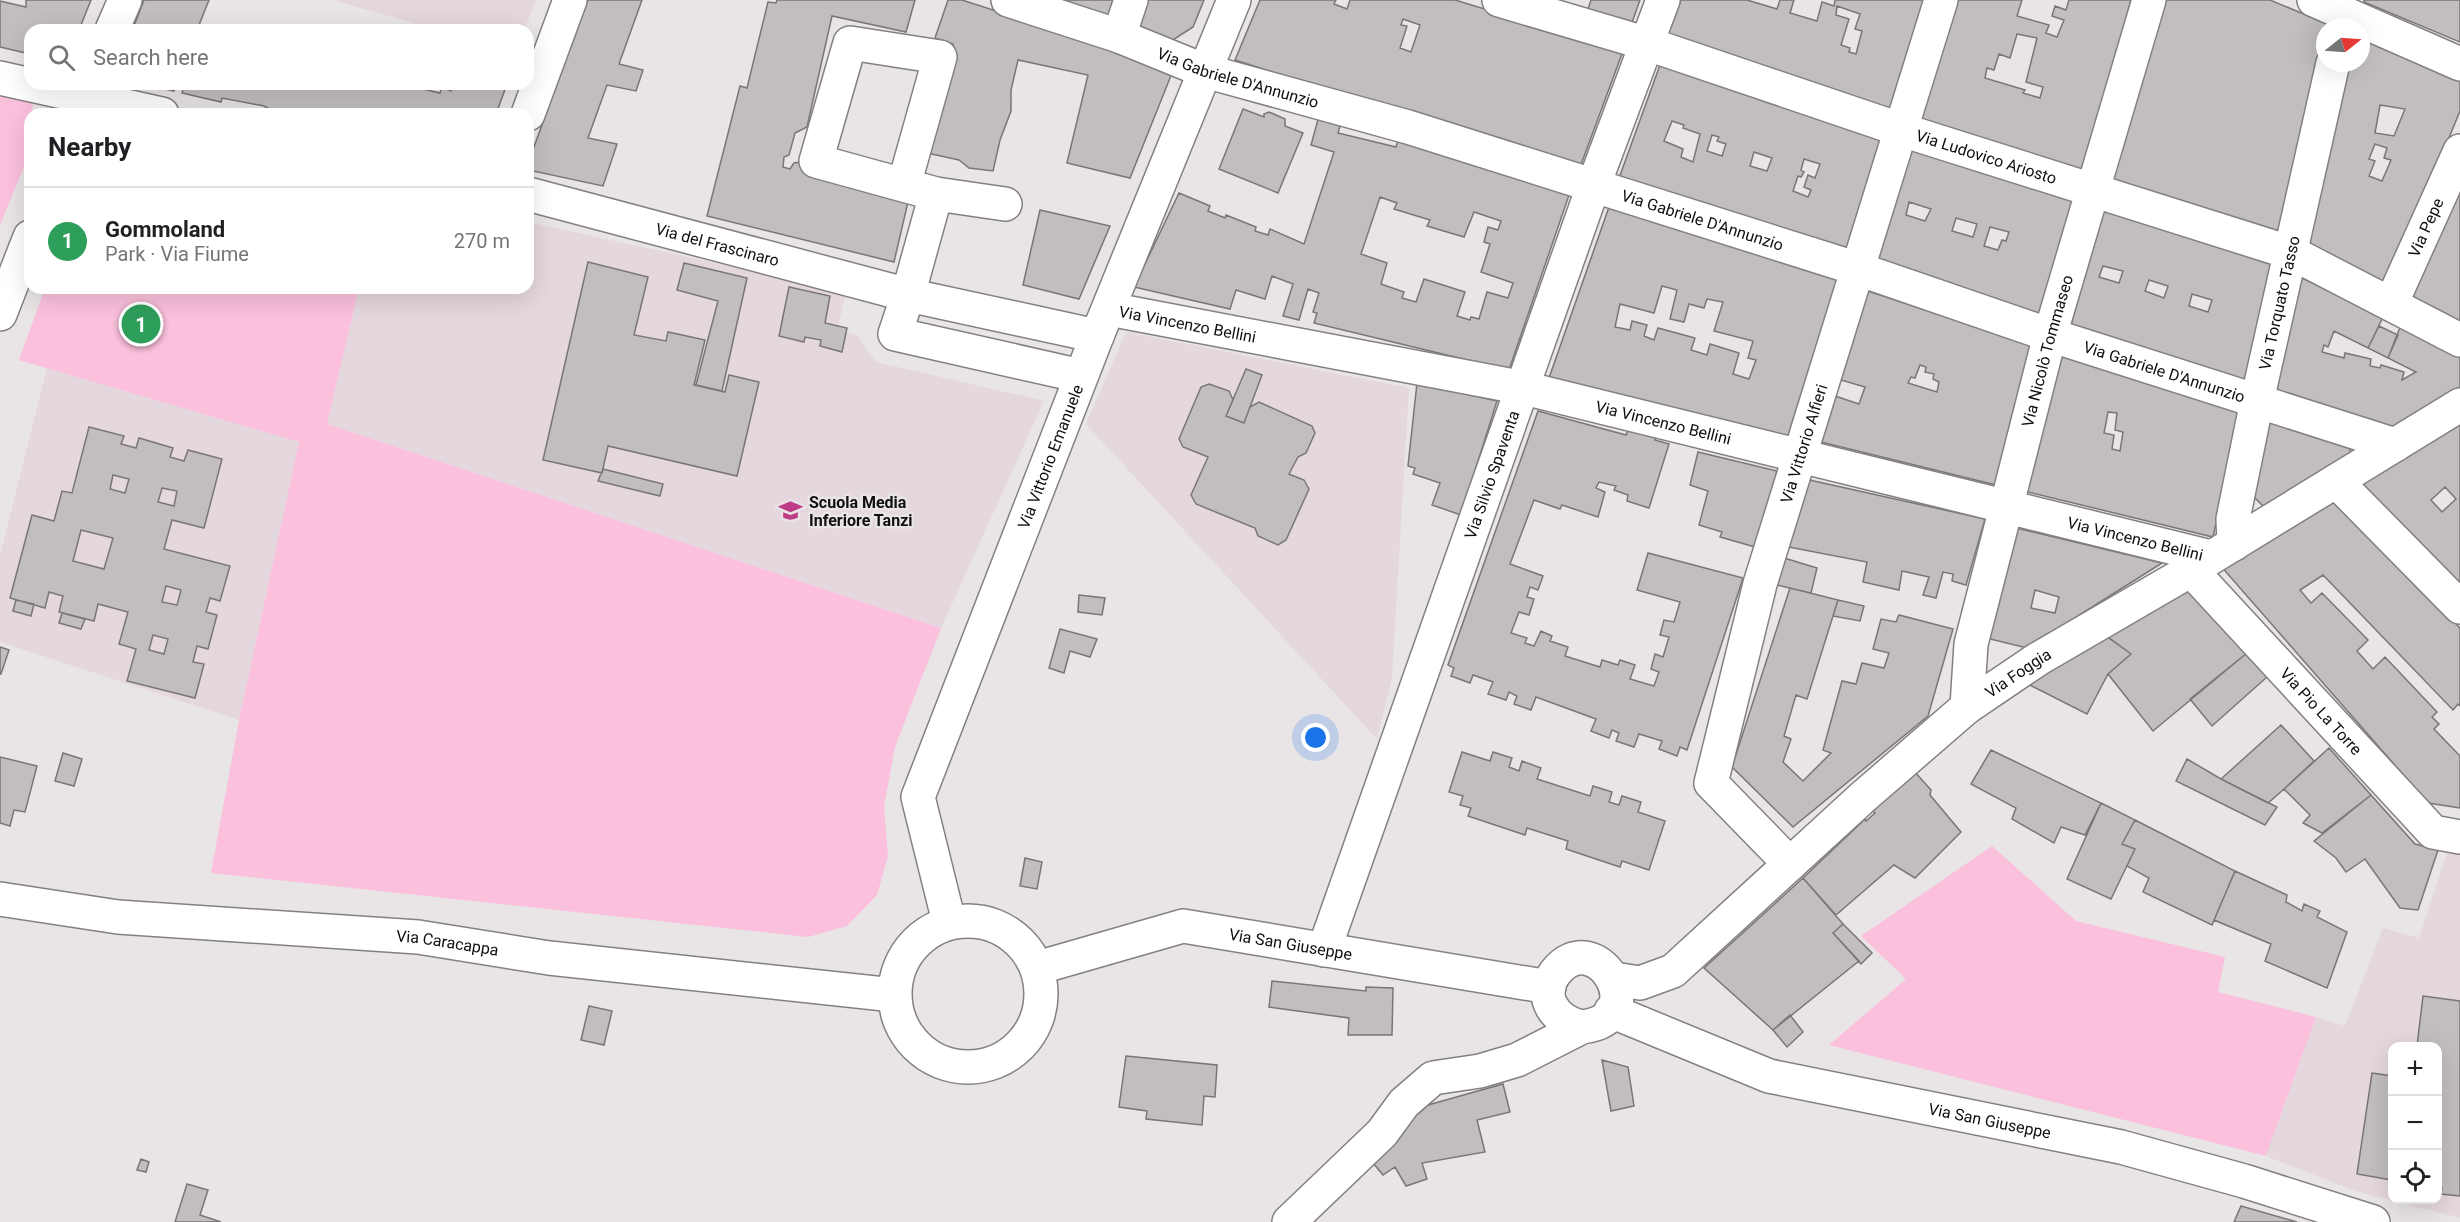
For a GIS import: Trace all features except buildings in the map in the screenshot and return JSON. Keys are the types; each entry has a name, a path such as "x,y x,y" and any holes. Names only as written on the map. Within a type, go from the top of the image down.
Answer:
{"street":[{"path":"115,24 125,0"},
{"path":"530,108 570,0"},
{"name":"Via Gabriele D'Annunzio","path":"1008,0 1119,36 1205,71 1408,127 1593,188 1858,269 2050,335 2395,445"},
{"path":"1119,36 1131,0"},
{"name":"Via Vittorio Emanuele","path":"949,922 918,797 1103,323 1234,0"},
{"name":"Via Ludovico Ariosto","path":"1499,0 1648,44 1902,130 2292,253 2460,340"},
{"name":"Via Silvio Spaventa","path":"1324,950 1593,188 1663,0"},
{"name":"Via Vittorio Alfieri","path":"1790,864 1711,783 1760,584 1941,0"},
{"name":"Via Nicolò Tommaseo","path":"1967,707 1971,644 2050,335 2095,190 2149,0"},
{"path":"2314,0 2460,64"},
{"path":"904,185 940,57 850,43 816,161 936,194 1005,204"},
{"name":"Via Torquato Tasso","path":"2212,557 2233,519 2257,401 2332,72"},
{"path":"0,78 24,84"},
{"path":"50,90 133,108"},
{"name":"Via Pepe","path":"2391,304 2460,151"},
{"path":"936,194 895,334 1082,376"},
{"name":"Via del Frascinaro","path":"534,196 908,295 1103,323"},
{"path":"0,314 24,252"},
{"name":"Via Vincenzo Bellini","path":"1103,323 1524,388 2212,557"},
{"name":"Via Foggia","path":"1614,979 1640,982 1673,971 1967,707 2038,659 2212,557 2460,405"},
{"path":"2336,481 2460,608"},
{"name":"Via Pio La Torre","path":"2212,557 2433,832 2460,837"},
{"name":"Via Caracappa","path":"0,899 118,917 418,937 549,958 894,995"},
{"path":"971,920 992,924 1011,934 1027,949 1037,968 1042,994 1037,1019 1025,1041 1005,1058 981,1067 955,1067 931,1058 911,1042 898,1020 894,995 897,970 909,948 927,932 949,922 971,920"},
{"name":"Via San Giuseppe","path":"1037,968 1183,926 1549,987"},
{"path":"1288,1222 1382,1133 1404,1104 1433,1078 1480,1071 1517,1060 1582,1027 1604,1020 1616,1000 1614,979 1600,963 1579,958 1559,967 1552,976 1549,999 1553,1010 1561,1019 1570,1025 1582,1027"},
{"name":"Via San Giuseppe","path":"1611,1011 1768,1076 2121,1147 2244,1181 2373,1222"}],"shaded area":[{"path":"333,0 536,0 526,24 417,24"},
{"path":"0,81 24,85 24,90 35,90 32,108 24,108 24,167 0,225"},
{"name":"Scuola Media Inferiore Tanzi","path":"534,223 846,292 837,330 857,335 876,362 1044,401 941,628 327,424 358,294 534,294"},
{"path":"43,294 358,294 327,424 941,628 895,747 884,806 888,856 877,895 847,926 808,937 211,873 239,720 299,442 19,360"},
{"path":"1126,332 1409,388 1392,677 1377,739 1086,424"},
{"path":"47,368 299,442 239,720 0,642 0,556"},
{"path":"1992,846 2076,921 2225,957 2218,992 2316,1017 2266,1156 1829,1045 1906,979 1861,936"},
{"path":"2447,853 2460,854 2460,1218 2406,1204 2442,1204 2442,1042 2388,1042 2388,1199 2355,1191 2266,1156 2316,1017 2345,1026 2383,928 2419,938"}],"place":[{"name":"Gommoland","path":"141,324"},
{"name":"Scuola Media Inferiore Tanzi","path":"791,511"}]}
